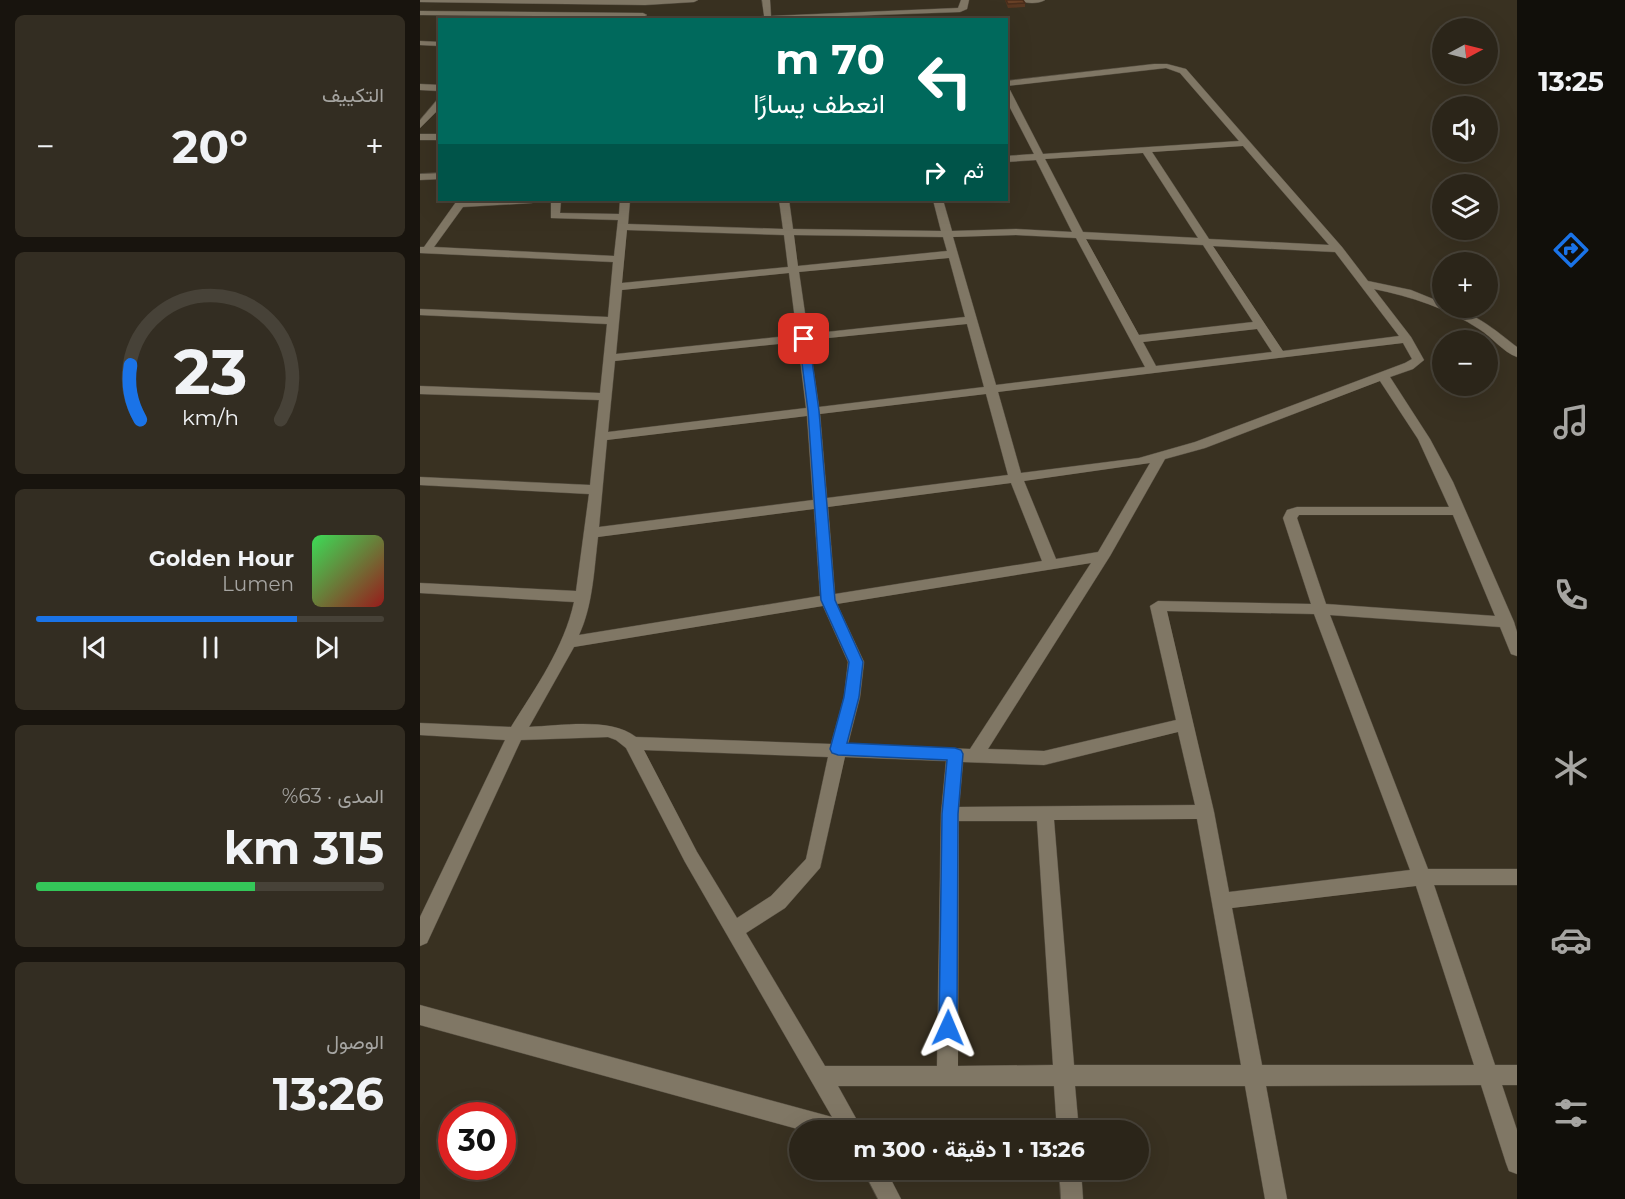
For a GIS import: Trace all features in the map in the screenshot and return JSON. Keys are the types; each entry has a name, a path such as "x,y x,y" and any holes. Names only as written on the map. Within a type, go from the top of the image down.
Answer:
{"street":[{"path":"420,0 694,0"},
{"path":"512,17 526,0"},
{"path":"766,0 768,18"},
{"path":"878,0 882,15"},
{"path":"796,18 960,10 964,8 965,0"},
{"path":"1023,0 1041,0"},
{"path":"420,13 512,17 643,17 645,1"},
{"path":"420,43 438,44"},
{"path":"592,533 1118,465 1161,457 1200,446 1409,366 1418,360 1407,339 1338,249 1186,73 1173,68 1154,66 1008,84"},
{"path":"420,87 438,88"},
{"path":"1008,94 1079,235 1152,370"},
{"path":"420,125 438,104"},
{"path":"420,137 438,137"},
{"path":"1008,159 1245,143"},
{"path":"1145,150 1207,241 1279,354"},
{"path":"420,177 438,176"},
{"path":"424,250 460,204 514,201"},
{"path":"556,201 555,216 623,222 788,232 898,235 1016,232 1338,249"},
{"path":"420,937 516,734 559,663 577,623 592,533 625,201"},
{"path":"735,930 778,902 814,862 838,749 852,697 856,662 828,600 813,411 784,201"},
{"path":"938,201 1016,478 1051,565"},
{"path":"424,250 619,259"},
{"path":"617,286 953,254"},
{"path":"1366,285 1407,292 1432,302"},
{"path":"420,312 613,321"},
{"path":"1467,318 1498,336 1517,353"},
{"path":"609,358 971,320"},
{"path":"1135,339 1260,325"},
{"path":"602,437 1407,339"},
{"path":"1383,376 1424,439 1446,482 1517,650"},
{"path":"420,390 606,397"},
{"path":"975,755 1103,556 1161,457"},
{"path":"420,482 596,490"},
{"path":"1459,512 1297,511 1292,513 1290,518 1320,609 1422,877 1517,1163"},
{"path":"569,642 1103,556"},
{"path":"420,588 582,597"},
{"path":"1276,1199 1204,812 1158,606 1320,609 1506,622"},
{"path":"632,743 1044,758 1184,724"},
{"path":"420,729 516,734 608,731 622,735 632,743 692,857 846,1120"},
{"path":"947,1076 950,814 955,754"},
{"path":"950,814 1204,812"},
{"path":"1045,813 1067,1120"},
{"path":"1221,901 1422,877 1517,877"},
{"path":"421,1016 804,1120"},
{"path":"820,1076 1517,1075"},
{"path":"880,1180 891,1199"},
{"path":"1071,1180 1072,1199"}],"building":[{"path":"1006,0 1023,0 1025,3 1008,4"}],"route":[{"path":"804,339 813,411 828,600 856,662 852,697 838,749 955,754 950,814 948,1028"}]}
